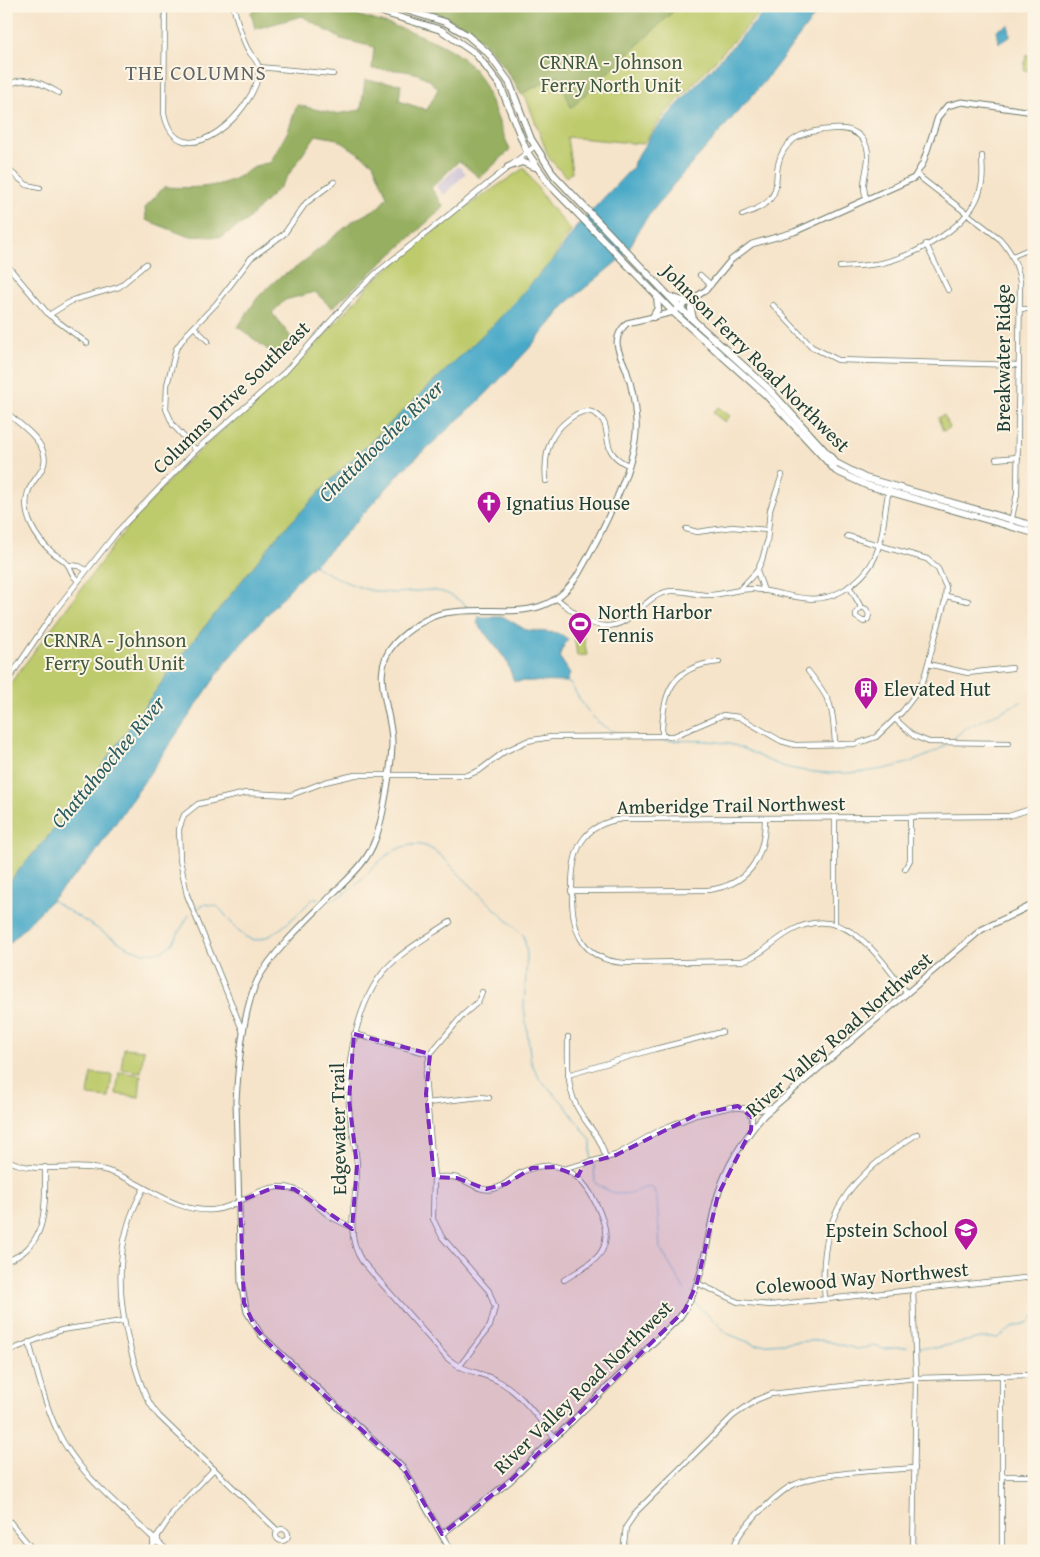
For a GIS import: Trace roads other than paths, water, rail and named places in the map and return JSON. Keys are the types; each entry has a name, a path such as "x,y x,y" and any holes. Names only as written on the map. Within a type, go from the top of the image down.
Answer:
{"main road":[{"name":"Johnson Ferry Road Northwest","path":"370,6 385,13 432,26 470,48 486,64 500,85 527,152 536,167 575,212 673,312 766,395 836,471 854,481 889,488 1011,522 1034,526"},
{"name":"Johnson Ferry Road Northwest","path":"393,6 445,22 467,35 488,53 510,82 535,146 548,168 680,308 768,388 836,463 855,474 889,488"},
{"path":"508,167 522,162 536,167"},
{"path":"653,316 658,308 657,295"},
{"path":"670,297 680,300 693,300 691,311 693,320"},
{"name":"Johnson Ferry Road Northwest","path":"1011,522 1034,533"}],"street":[{"path":"165,6 164,113 168,126 172,131 185,141 191,142 209,139 220,133 242,110 257,83 259,66 246,45 233,6"},
{"path":"259,66 333,74"},
{"path":"26,73 26,79"},
{"path":"6,87 15,81 26,79 40,82 59,93"},
{"path":"451,1551 404,1469 268,1343 255,1327 247,1312 242,1293 240,1201 235,1128 238,1076 252,994 258,980 272,960 324,902 356,871 370,852 379,828 392,735 383,694 382,678 386,657 396,642 429,619 443,613 525,610 557,599 576,577 613,505 635,442 636,419 628,376 618,353 617,343 620,331 627,323 673,312 693,300 711,285 731,260 744,248 768,238 794,232 905,183 917,175 938,117 947,106 962,102 1034,112"},
{"path":"742,215 761,207 769,200 775,189 778,166 784,150 799,136 815,129 846,129 856,133 863,140 868,154 863,187 867,199"},
{"name":"Columns Drive Southeast","path":"6,683 86,570 117,532 196,450 285,372 375,274 535,146"},
{"path":"840,267 884,262 926,244 950,231 966,213 981,187 982,156"},
{"path":"6,168 27,185 40,188"},
{"name":"Breakwater Ridge","path":"917,175 1000,239 1013,256 1019,277 1017,494 1011,522"},
{"path":"196,450 173,425 167,413 165,400 174,356 182,340 216,304 251,258 284,234 306,202 334,182"},
{"path":"926,244 948,290"},
{"path":"1013,256 1034,247"},
{"path":"6,264 49,315 87,343"},
{"path":"49,315 73,300 120,287 146,264"},
{"path":"700,275 711,285"},
{"path":"773,305 812,347 838,360 1018,365"},
{"path":"1019,309 1034,310"},
{"path":"194,327 208,341"},
{"path":"6,412 38,442 44,455 43,470 28,495 27,510 32,528 42,544 68,565 72,575 78,581"},
{"path":"546,481 545,468 553,437 575,415 583,412 593,413 603,420 611,454 617,460 628,465"},
{"path":"996,459 1018,457"},
{"path":"740,589 757,571 765,552 770,510 782,475"},
{"path":"557,599 588,622 608,626 626,621 648,600 663,592 678,591 710,595 740,589 764,591 793,598 813,599 834,595 849,586 869,568 881,545 889,488"},
{"path":"686,529 697,532 732,527 767,530"},
{"path":"244,1038 223,978 187,895 180,860 180,829 184,815 198,804 237,794 255,792 291,795 341,778 388,774 468,775 480,770 512,747 542,738 662,736 684,733 709,719 728,715 746,721 787,744 856,744 869,741 881,733 895,719 918,691 928,664 946,596 943,577 932,562 922,556 847,536"},
{"path":"68,565 79,566 86,570"},
{"path":"757,571 764,591"},
{"path":"849,586 861,607"},
{"path":"946,596 968,601"},
{"path":"662,736 663,706 671,686 691,669 719,662"},
{"path":"928,664 968,674 1012,668"},
{"path":"808,671 827,695 832,706 835,744"},
{"path":"895,719 914,736 929,742 1009,743"},
{"name":"Amberidge Trail Northwest","path":"907,993 862,939 849,930 835,925 816,923 799,927 759,954 742,961 617,962 596,954 580,939 572,918 572,865 577,849 589,832 606,822 623,819 1009,816 1034,808"},
{"path":"905,869 910,860 910,817"},
{"path":"572,891 708,890 728,886 744,877 757,860 764,841 765,818"},
{"path":"835,818 835,925"},
{"name":"River Valley Road Northwest","path":"442,1534 510,1481 680,1318 690,1302 697,1284 722,1183 752,1128 772,1107 981,930 1034,904"},
{"name":"Edgewater Trail","path":"450,922 399,956 387,967 364,1007 354,1034 348,1100 357,1166 352,1227 353,1245 362,1261 447,1358 459,1367"},
{"path":"482,992 478,1002 463,1015 430,1054 426,1077 434,1177 432,1210 436,1228 489,1291 494,1307 490,1326 459,1367 493,1378 506,1386 555,1438"},
{"path":"568,1075 655,1049 722,1032"},
{"path":"354,1034 430,1054"},
{"path":"568,1037 568,1075 576,1105 598,1136 606,1158"},
{"path":"427,1103 480,1097 489,1098"},
{"path":"564,1169 625,1151 662,1129 683,1120 731,1107 759,1110 772,1107"},
{"path":"745,1108 752,1117 752,1128"},
{"path":"825,1299 823,1274 825,1249 843,1198 869,1168 917,1134"},
{"path":"6,1159 21,1165 45,1168 100,1169 176,1204 197,1210 222,1209 275,1187 294,1189 307,1196 331,1217 352,1227"},
{"path":"578,1176 584,1164"},
{"path":"434,1177 457,1178 479,1188 492,1189 506,1184 520,1173 532,1168 548,1166 564,1169 578,1176 590,1190 597,1204 605,1228 606,1242 603,1250 594,1260 564,1280"},
{"path":"6,1261 28,1249 40,1231 45,1209 45,1168"},
{"path":"144,1188 129,1216 122,1244 120,1263 123,1321 142,1387 149,1404 159,1416 278,1531"},
{"name":"Colewood Way Northwest","path":"697,1284 738,1302 771,1305 1034,1277"},
{"path":"913,1290 916,1378 913,1551"},
{"path":"6,1352 66,1329 123,1321"},
{"path":"29,1342 50,1413 67,1448 88,1474 168,1551"},
{"path":"1002,1375 1002,1551"},
{"path":"623,1551 626,1527 636,1511 744,1408 771,1394 916,1378 1034,1375"},
{"path":"733,1551 740,1534 750,1521 777,1495 800,1482 817,1478 915,1468"},
{"path":"150,1551 174,1511 214,1469"},
{"path":"1002,1476 1034,1476"},
{"path":"6,1517 34,1551"}],"water":[{"name":"Chattahoochee River","path":"770,6 822,6 764,82 673,185 643,223 626,254 568,302 527,351 480,400 405,468 334,546 295,583 228,659 91,859 6,947 6,885 67,814 177,661 276,538 334,477 495,323 557,255 577,226 633,167 634,162 651,135 669,114"},
{"path":"1009,25 1010,37 999,43 997,30"},
{"path":"479,617 504,617 526,630 557,633 568,639 561,651 560,658 570,673 567,682 514,681 506,660 477,623"}],"waterway":[{"path":"1027,6 1034,14"},
{"path":"314,566 364,589 395,593 436,591 446,593 469,608"},
{"path":"476,614 479,617"},
{"path":"567,682 571,684 591,715 605,727 622,734"},
{"path":"952,740 964,729 1021,702"},
{"path":"638,738 729,744 743,748 782,766 822,773 867,772 889,768 911,762 947,744"},
{"path":"330,901 354,886 393,851 406,846 420,845 430,848 440,855 524,936 527,955 524,1007 531,1062 539,1078 564,1104 591,1141 591,1159"},
{"path":"196,909 205,904 217,906 240,933 250,939 258,940 284,926 314,898 326,899"},
{"path":"51,900 127,947 144,953 162,951 172,944 189,915"},
{"path":"594,1165 595,1183 610,1192 625,1194 653,1188 657,1199 660,1248 685,1291"},
{"path":"694,1302 728,1334 756,1345 823,1340 857,1349 874,1346 884,1349 907,1347"},
{"path":"919,1347 936,1348 980,1338 998,1338 1012,1328 1029,1322 1034,1316"}],"place":[{"name":"Ignatius House","path":"489,524"},
{"name":"North Harbor Tennis","path":"580,645"},
{"name":"Elevated Hut","path":"866,710"},
{"name":"Epstein School","path":"966,1251"}],"district":[{"name":"THE COLUMNS","path":"196,73"}],"park label":[{"name":"CRNRA - Johnson Ferry North Unit","path":"611,74"},
{"name":"CRNRA - Johnson Ferry South Unit","path":"115,652"}]}
